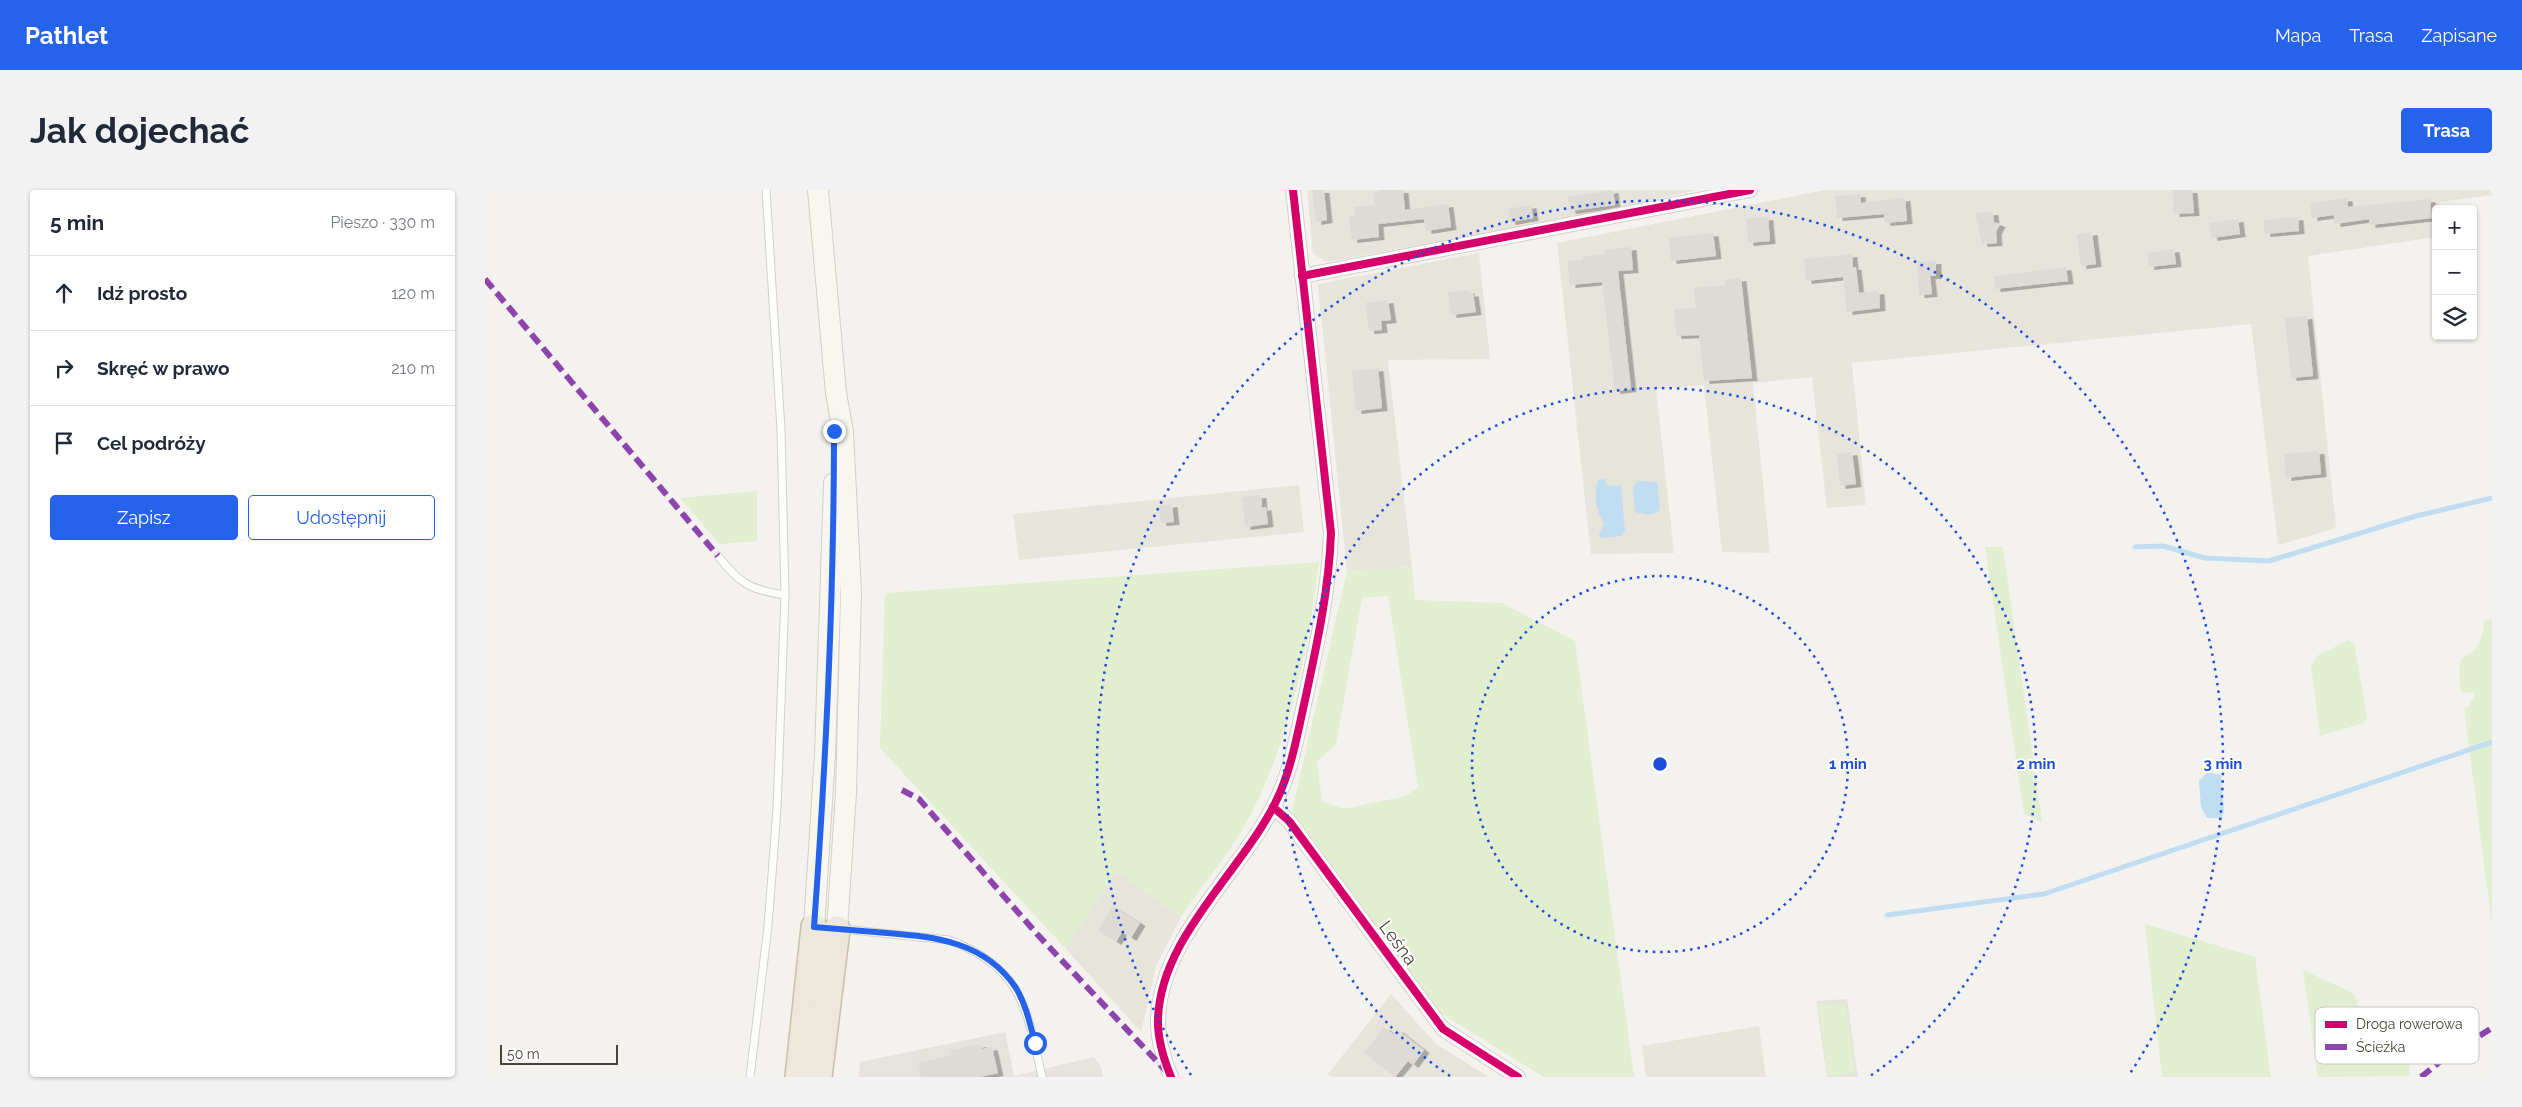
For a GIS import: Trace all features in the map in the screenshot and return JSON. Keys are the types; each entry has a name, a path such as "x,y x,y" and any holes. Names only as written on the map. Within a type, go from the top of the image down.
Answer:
{"highway":[{"path":"798,1077 826,928"},
{"path":"819,1077 826,928"}],"main road":[{"path":"818,190 836,393 843,432 851,593 846,793 826,928"}],"street":[{"path":"1171,1077 1164,1058 1158,1023 1159,1007 1169,969 1190,928 1266,820 1279,794 1298,730 1330,575 1331,532 1293,190"},
{"path":"1302,276 1750,190"},
{"name":"Leśna","path":"1273,806 1289,821 1443,1029 1518,1077"}],"lane":[{"path":"749,1077 768,926 777,809 785,595 781,430 766,190"},
{"path":"718,556 733,575 746,585 760,591 785,595"},
{"path":"826,928 940,938 965,946 986,959 1010,981 1024,1004 1042,1077"}],"shaded area":[{"path":"1307,190 1699,190 1552,221 1326,262 1313,253"},
{"path":"1825,190 2492,190 2492,195 2440,202 2440,205 2432,205 2432,238 2308,256 2336,528 2278,545 2251,324 1852,363 1866,505 1827,508 1812,377 1753,383 1770,553 1722,552 1704,385 1656,389 1674,553 1591,554 1557,243"},
{"path":"1479,253 1490,359 1388,360 1412,567 1347,571 1318,284"},
{"path":"1299,485 1304,532 1019,560 1013,514"},
{"path":"1116,871 1181,917 1156,966 1141,1032 1066,949"},
{"path":"1391,994 1436,1044 1489,1077 1331,1077 1328,1074"},
{"path":"1847,999 1858,1077 1827,1077 1816,1001"},
{"path":"1759,1026 1766,1077 1646,1077 1642,1046"},
{"path":"1005,1032 1014,1076 1094,1057 1101,1067 1103,1077 859,1077 860,1062"}],"green space":[{"path":"757,491 757,541 720,544 680,498"},
{"path":"1985,547 2003,547 2042,822 2024,814"},
{"path":"1319,562 1303,662 1286,727 1263,789 1241,832 1181,917 1116,871 1066,949 880,748 885,593"},
{"path":"1412,567 1415,600 1502,603 1575,641 1634,1077 1544,1077 1442,1014 1292,811 1347,571","holes":["1388,596 1418,787 1406,796 1344,809 1322,801 1317,762 1336,744 1362,598"]},
{"path":"2492,619 2492,925 2464,708 2469,706 2474,693 2461,692 2459,671 2461,658 2472,652 2479,644 2483,634 2484,621"},
{"path":"2349,640 2354,643 2367,718 2364,723 2320,736 2311,666 2317,656"},
{"path":"2145,924 2255,957 2271,1077 2162,1077"},
{"path":"2303,970 2355,994 2358,1007 2315,1007 2315,1056"},
{"path":"1845,1002 1855,1073 1828,1076 1819,1006"},
{"path":"2316,1064 2410,1064 2409,1076 2318,1077"}],"water":[{"path":"1604,479 1608,486 1621,485 1625,531 1622,536 1600,538 1599,535 1604,524 1597,508 1596,492 1598,480"},
{"path":"1638,481 1657,482 1660,508 1658,512 1648,515 1635,512 1633,487"},
{"path":"2208,772 2221,775 2224,810 2222,818 2207,818 2201,807 2199,781"}],"building":[{"path":"1312,190 1324,190 1327,220 1316,222"},
{"path":"1378,190 1403,190 1405,210 1448,204 1451,227 1426,231 1424,219 1378,224 1379,237 1352,240 1349,216 1355,216 1354,207 1375,205 1373,193 1378,192"},
{"path":"1613,190 1615,205 1570,211 1568,197"},
{"path":"2173,190 2192,190 2194,213 2174,214"},
{"path":"1860,194 1861,203 1905,198 1907,221 1885,223 1884,214 1837,218 1835,196"},
{"path":"2347,198 2348,207 2430,199 2432,218 2370,225 2369,219 2335,224 2334,215 2312,218 2310,203"},
{"path":"1531,205 1533,218 1510,222 1508,209"},
{"path":"1993,212 1994,222 2000,224 1996,232 1997,243 1982,244 1975,213"},
{"path":"1768,217 1770,241 1748,243 1746,219"},
{"path":"2298,217 2299,231 2265,234 2263,220"},
{"path":"2238,219 2240,234 2212,238 2209,223"},
{"path":"2092,232 2096,264 2081,266 2077,234"},
{"path":"1713,233 1716,256 1671,261 1669,238"},
{"path":"1631,247 1633,270 1618,271 1631,389 1615,391 1602,282 1570,285 1567,261 1583,260 1583,256 1606,254 1605,250"},
{"path":"2174,249 2176,264 2149,267 2147,253"},
{"path":"1852,254 1853,267 1856,267 1859,293 1879,291 1880,308 1847,312 1843,277 1806,281 1804,259"},
{"path":"1936,261 1936,276 1930,276 1932,294 1919,295 1917,262"},
{"path":"2066,267 2068,281 1995,289 1994,276"},
{"path":"1741,278 1752,378 1704,381 1699,335 1676,336 1674,309 1696,308 1694,288 1725,285 1725,280"},
{"path":"1469,290 1469,294 1473,293 1476,312 1451,315 1448,292"},
{"path":"1388,300 1391,320 1381,321 1382,330 1369,331 1365,303"},
{"path":"2307,316 2313,376 2291,378 2285,318"},
{"path":"1378,368 1382,408 1356,411 1352,371"},
{"path":"2319,451 2321,474 2286,478 2284,454"},
{"path":"1852,452 1856,484 1840,486 1837,454"},
{"path":"1261,495 1262,508 1266,507 1268,524 1245,527 1242,497"},
{"path":"1172,504 1174,522 1161,523 1159,506"},
{"path":"1113,906 1140,923 1131,938 1122,932 1116,942 1098,930"},
{"path":"1384,1027 1393,1034 1397,1029 1424,1050 1413,1065 1408,1061 1395,1077 1364,1053"},
{"path":"981,1044 982,1049 992,1047 998,1073 980,1077 921,1077 918,1063 952,1055 951,1050"}],"waterway":[{"path":"2135,547 2163,546 2205,558 2269,561 2416,516 2492,498"},
{"path":"1887,915 2044,894 2492,742"}],"marked path":[{"path":"485,279 718,556"},
{"path":"902,790 919,799 1037,934 1166,1071"},
{"path":"2479,1036 2492,1028"},
{"path":"2421,1077 2437,1064"}],"cycle path":[{"path":"1171,1077 1162,1050 1158,1029 1162,991 1172,961 1188,932 1264,823 1279,795 1288,772 1297,736 1325,596 1331,533 1293,190"},
{"path":"1302,276 1750,190"},
{"path":"1273,807 1289,821 1443,1029 1518,1077"}],"route":[{"path":"834,431 834,505 825,754 814,927 932,937 949,940 965,946 986,959 1004,974 1016,988 1024,1004 1035,1043"}]}
